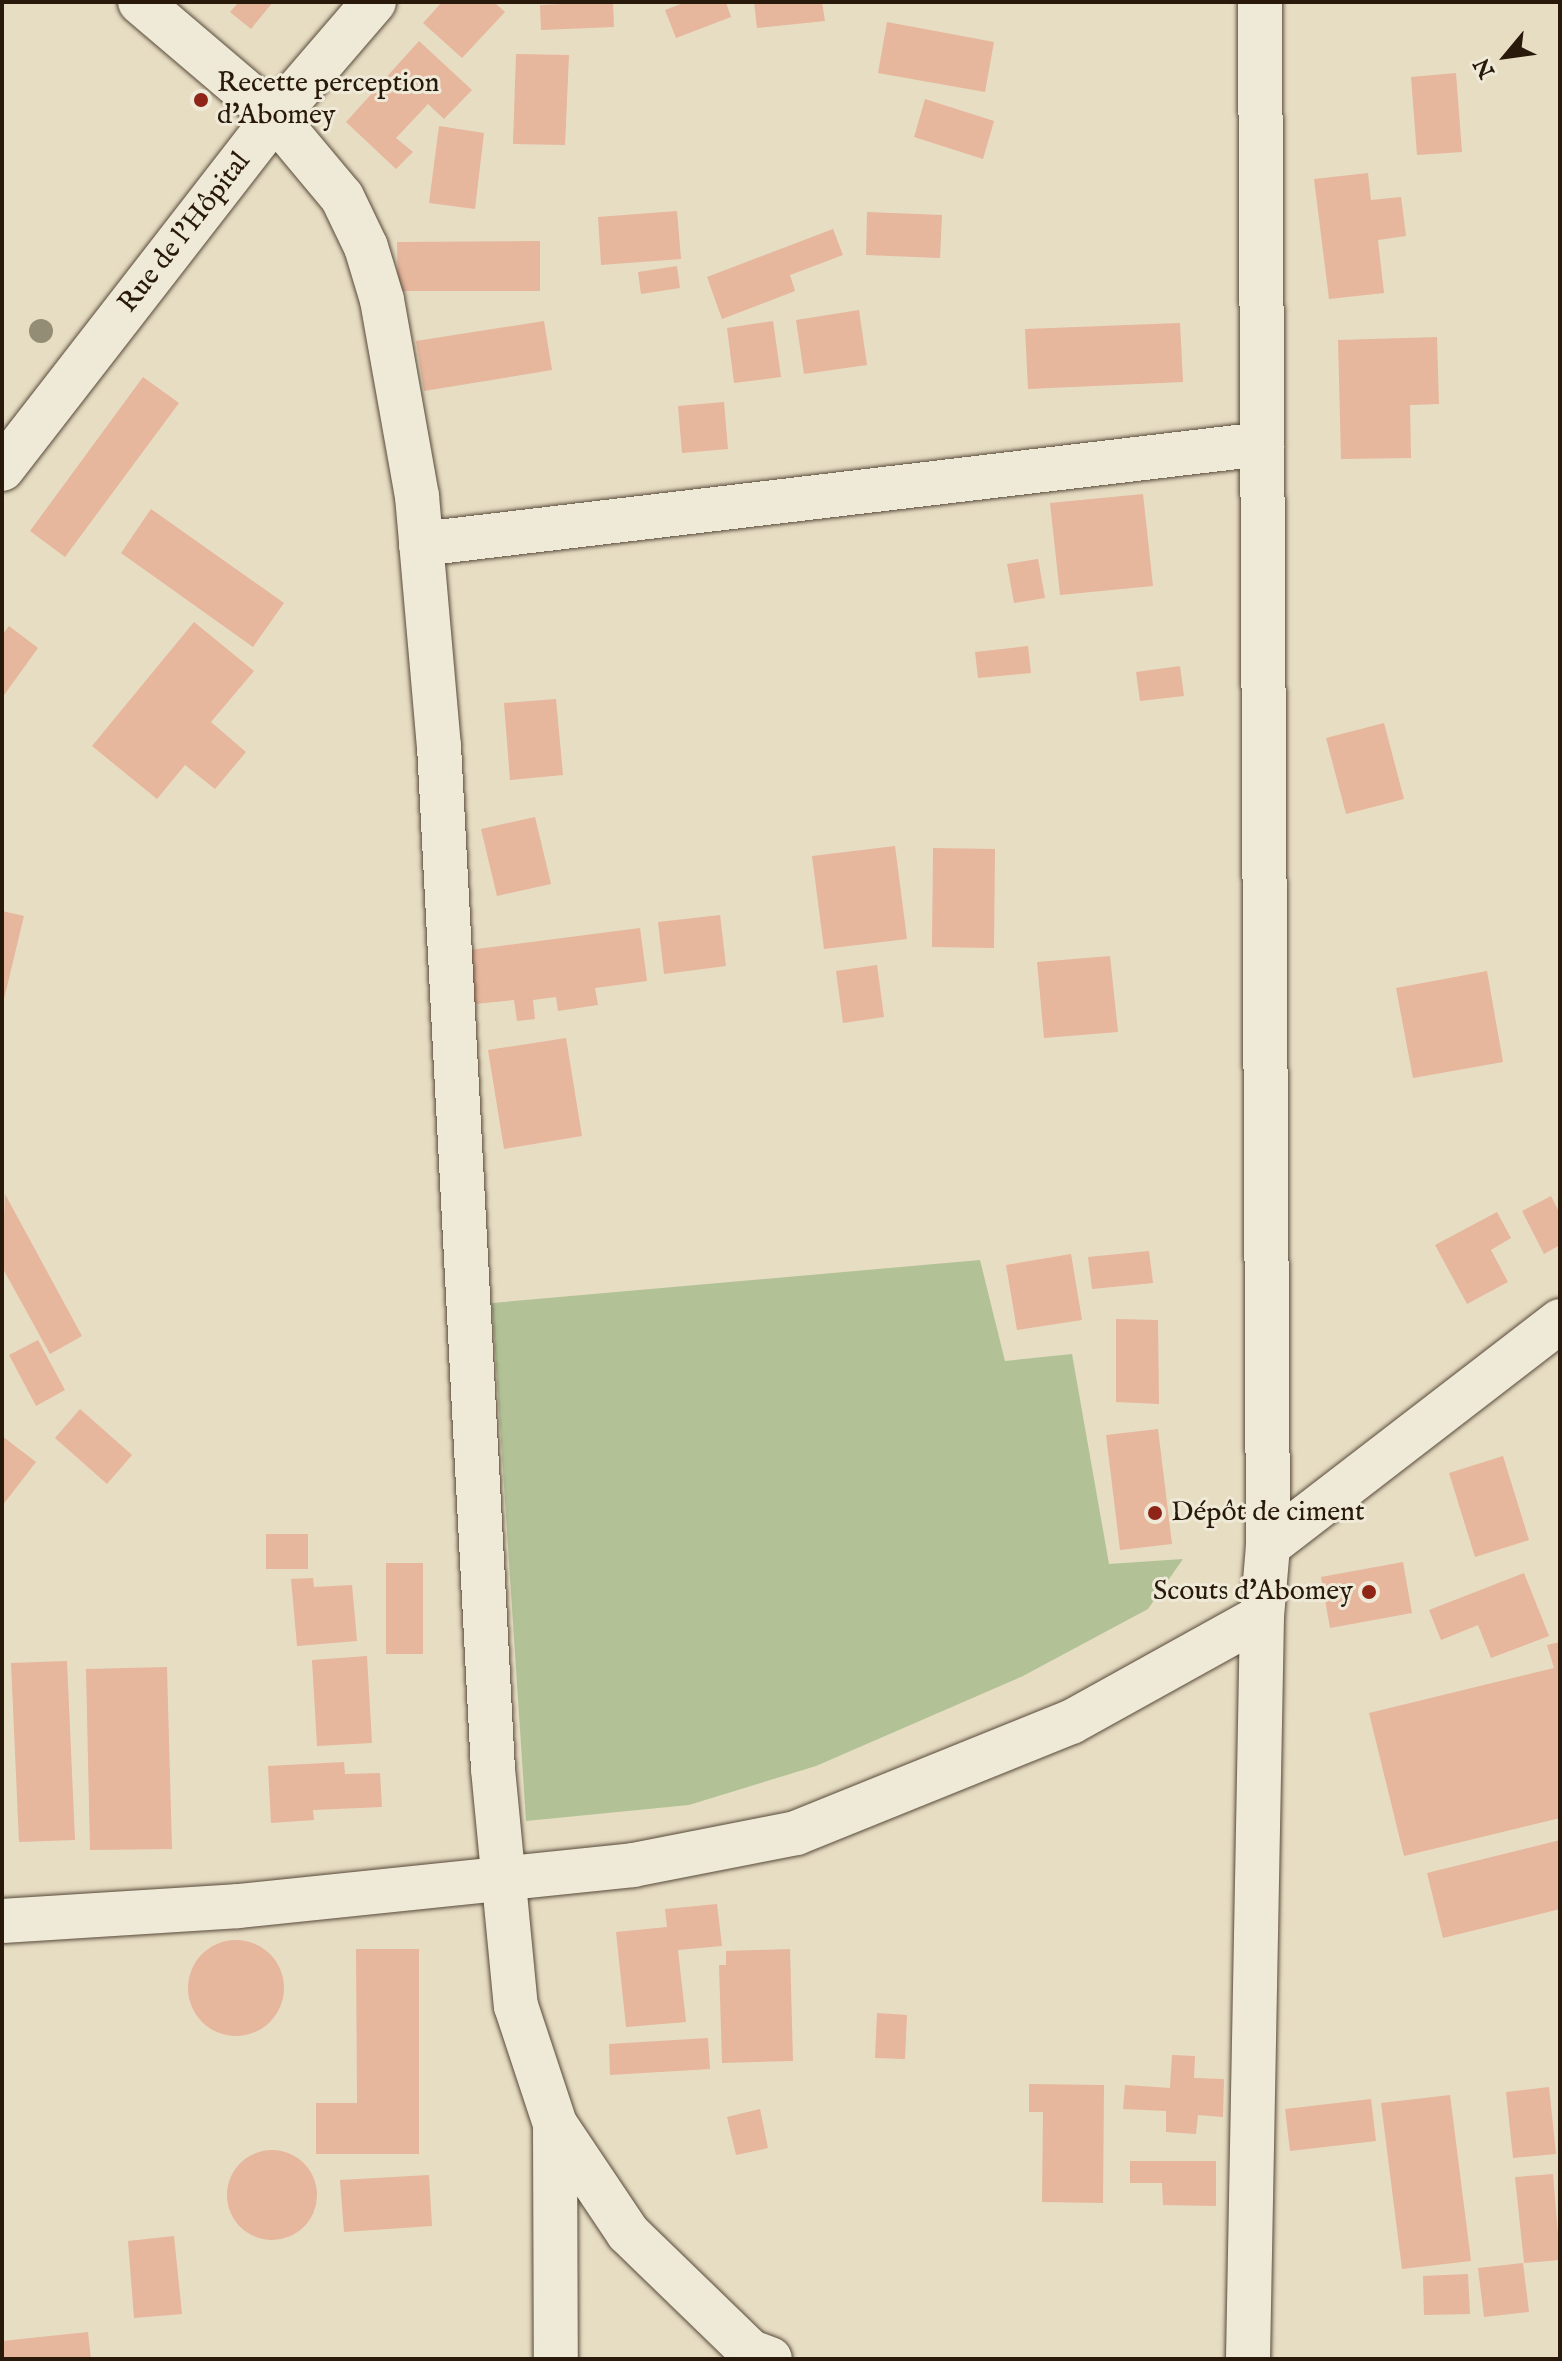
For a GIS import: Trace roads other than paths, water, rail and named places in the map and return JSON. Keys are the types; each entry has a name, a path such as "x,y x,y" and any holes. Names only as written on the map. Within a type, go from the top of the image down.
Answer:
{"street":[{"path":"140,2 275,117 342,197 366,247 387,330 421,544 439,746 493,1769 516,2006 555,2124 628,2233 751,2352 770,2359"},
{"name":"Rue de l'Hôpital","path":"2,469 275,117 374,2"},
{"path":"1248,2359 1262,1616 1268,1546 1260,2"},
{"path":"421,544 1262,444"},
{"path":"1268,1546 1560,1321"},
{"path":"2,1921 238,1906 504,1880 633,1865 796,1833 1071,1722 1262,1616"},
{"path":"555,2124 556,2359"}],"place":[{"name":"Recette perception d'Abomey","path":"201,100"},
{"name":"Dépôt de ciment","path":"1155,1513"},
{"name":"Scouts d'Abomey","path":"1369,1592"}]}
